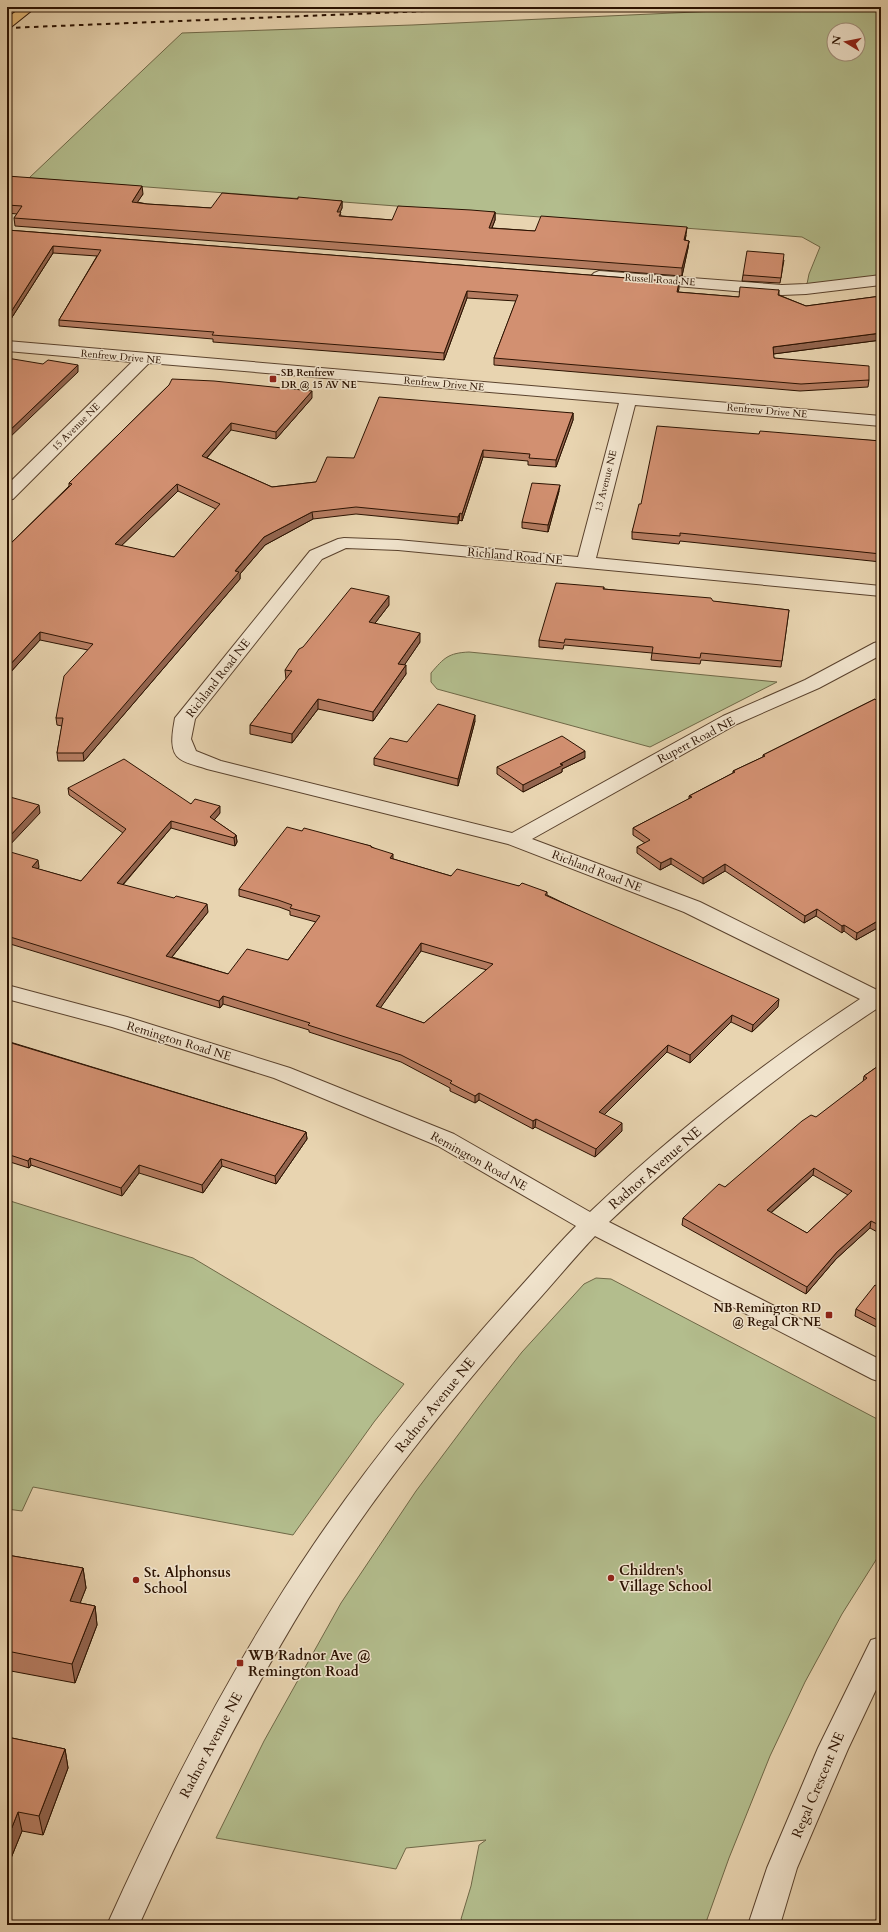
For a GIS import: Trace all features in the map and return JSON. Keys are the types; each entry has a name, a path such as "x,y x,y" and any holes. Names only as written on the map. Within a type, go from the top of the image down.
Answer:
{"highway":[{"path":"7,24 30,7"}],"street":[{"name":"Russell Road NE","path":"585,275 782,290 806,289 881,280"},
{"name":"Renfrew Drive NE","path":"7,346 144,359 881,421"},
{"name":"15 Avenue NE","path":"7,495 144,359"},
{"name":"13 Avenue NE","path":"586,562 628,399"},
{"name":"Richland Road NE","path":"879,997 692,907 515,840 214,765 187,755 181,739 186,718 316,555 328,548 344,543 365,542 586,562 881,592"},
{"name":"Rupert Road NE","path":"515,840 730,720 812,684 881,647"},
{"name":"Remington Road NE","path":"7,992 119,1022 282,1073 446,1140 592,1224 798,1328 881,1372"},
{"name":"Radnor Avenue NE","path":"123,1925 186,1791 249,1674 299,1590 346,1518 453,1379 592,1224 652,1168 729,1104 790,1059 879,997"},
{"name":"Regal Crescent NE","path":"764,1925 782,1868 832,1748 881,1649"}],"green space":[{"path":"804,7 881,7 881,280 806,289 809,274 820,247 802,237 29,178 182,33 412,25"},
{"path":"469,652 777,682 650,747 437,689 431,682 431,673 447,657"},
{"path":"7,1200 193,1258 404,1384 374,1422 293,1535 33,1487 22,1511 7,1509"},
{"name":"Children's Village School","path":"596,1278 611,1279 881,1421 881,1552 842,1614 805,1682 770,1756 729,1858 705,1925 466,1925 461,1919 471,1886 479,1845 486,1840 406,1848 396,1869 216,1838 264,1741 341,1603 416,1491 522,1352 584,1284"}],"building":[{"path":"7,176 142,186 132,202 147,204 211,208 222,193 298,199 298,197 342,201 337,212 341,212 339,216 392,220 398,206 471,210 495,212 489,228 535,231 541,216 687,227 684,240 689,241 682,268 14,218 22,206 7,205"},
{"path":"7,230 679,282 677,292 739,297 740,287 779,290 778,295 806,306 881,296 881,333 773,347 774,358 869,366 869,380 801,384 494,358 518,295 467,291 444,353 212,335 214,332 59,320 101,250 53,246 9,315 7,315"},
{"path":"747,251 784,254 781,278 743,275"},
{"path":"7,358 43,364 48,360 78,365 7,433"},
{"path":"172,379 214,381 312,391 276,432 231,423 202,456 272,487 316,482 327,457 354,458 379,397 573,413 556,460 529,458 530,454 483,450 462,514 460,513 458,517 356,507 312,512 264,537 235,571 239,572 83,753 57,753 63,718 56,718 64,676 93,644 40,632 7,668 7,547 72,484 69,483 169,385","holes":["177,484 220,504 174,557 115,544"]},
{"path":"657,426 759,434 760,431 881,441 881,554 680,533 680,536 632,532 639,504 641,504"},
{"path":"532,483 560,485 548,525 522,522"},
{"path":"556,583 604,587 603,589 711,598 713,601 789,610 782,661 701,653 700,658 652,653 653,647 565,639 564,643 539,640"},
{"path":"351,588 389,596 369,622 420,633 398,664 406,665 373,712 318,699 292,734 250,725 292,671 285,670 299,649 303,647"},
{"path":"875,699 877,701 881,699 881,919 857,933 844,925 842,926 817,909 805,916 725,864 703,878 671,858 661,863 637,847 650,840 633,828 692,797 689,796 735,772 733,771 765,756 763,755"},
{"path":"438,704 475,715 458,779 374,758 390,738 407,742"},
{"path":"562,736 585,751 560,764 563,765 523,785 497,767"},
{"path":"124,759 191,804 195,799 220,806 210,817 236,835 234,838 171,821 117,883 174,898 176,896 207,904 166,956 228,974 247,949 288,960 320,916 290,908 292,905 278,900 239,889 287,827 302,831 304,828 371,846 393,854 390,858 451,876 457,869 519,886 522,883 547,892 545,895 779,999 753,1025 732,1015 690,1055 668,1045 599,1112 622,1123 596,1149 536,1119 533,1121 479,1093 475,1096 450,1083 452,1081 401,1055 308,1025 310,1023 223,996 219,1001 7,936 7,851 38,860 32,867 81,881 126,829 68,788","holes":["421,943 493,964 424,1023 376,1006"]},
{"path":"10,797 39,805 7,839 7,798"},
{"path":"7,1038 10,1039 8,1042 306,1132 275,1176 221,1159 202,1185 139,1165 121,1188 30,1158 28,1161 7,1154"},
{"path":"881,1064 881,1226 871,1221 837,1252 807,1287 683,1218 719,1184 725,1187 802,1121 811,1115 816,1117 867,1078 864,1076","holes":["814,1168 852,1191 807,1233 767,1210"]},
{"path":"875,1285 881,1288 881,1322 856,1309"},
{"path":"7,1555 83,1568 70,1601 95,1606 72,1664 7,1651"},
{"path":"7,1737 65,1749 39,1816 18,1812 7,1840"},
{"path":"881,1906 881,1925 874,1925"}],"railway":[{"path":"7,28 527,7"}],"place":[{"name":"SB Renfrew DR @ 15 AV NE","path":"273,379"},
{"name":"NB Remington RD @ Regal CR NE","path":"829,1315"},
{"name":"Children's Village School","path":"611,1578"},
{"name":"St. Alphonsus School","path":"136,1580"},
{"name":"WB Radnor Ave @ Remington Road","path":"240,1663"}]}
